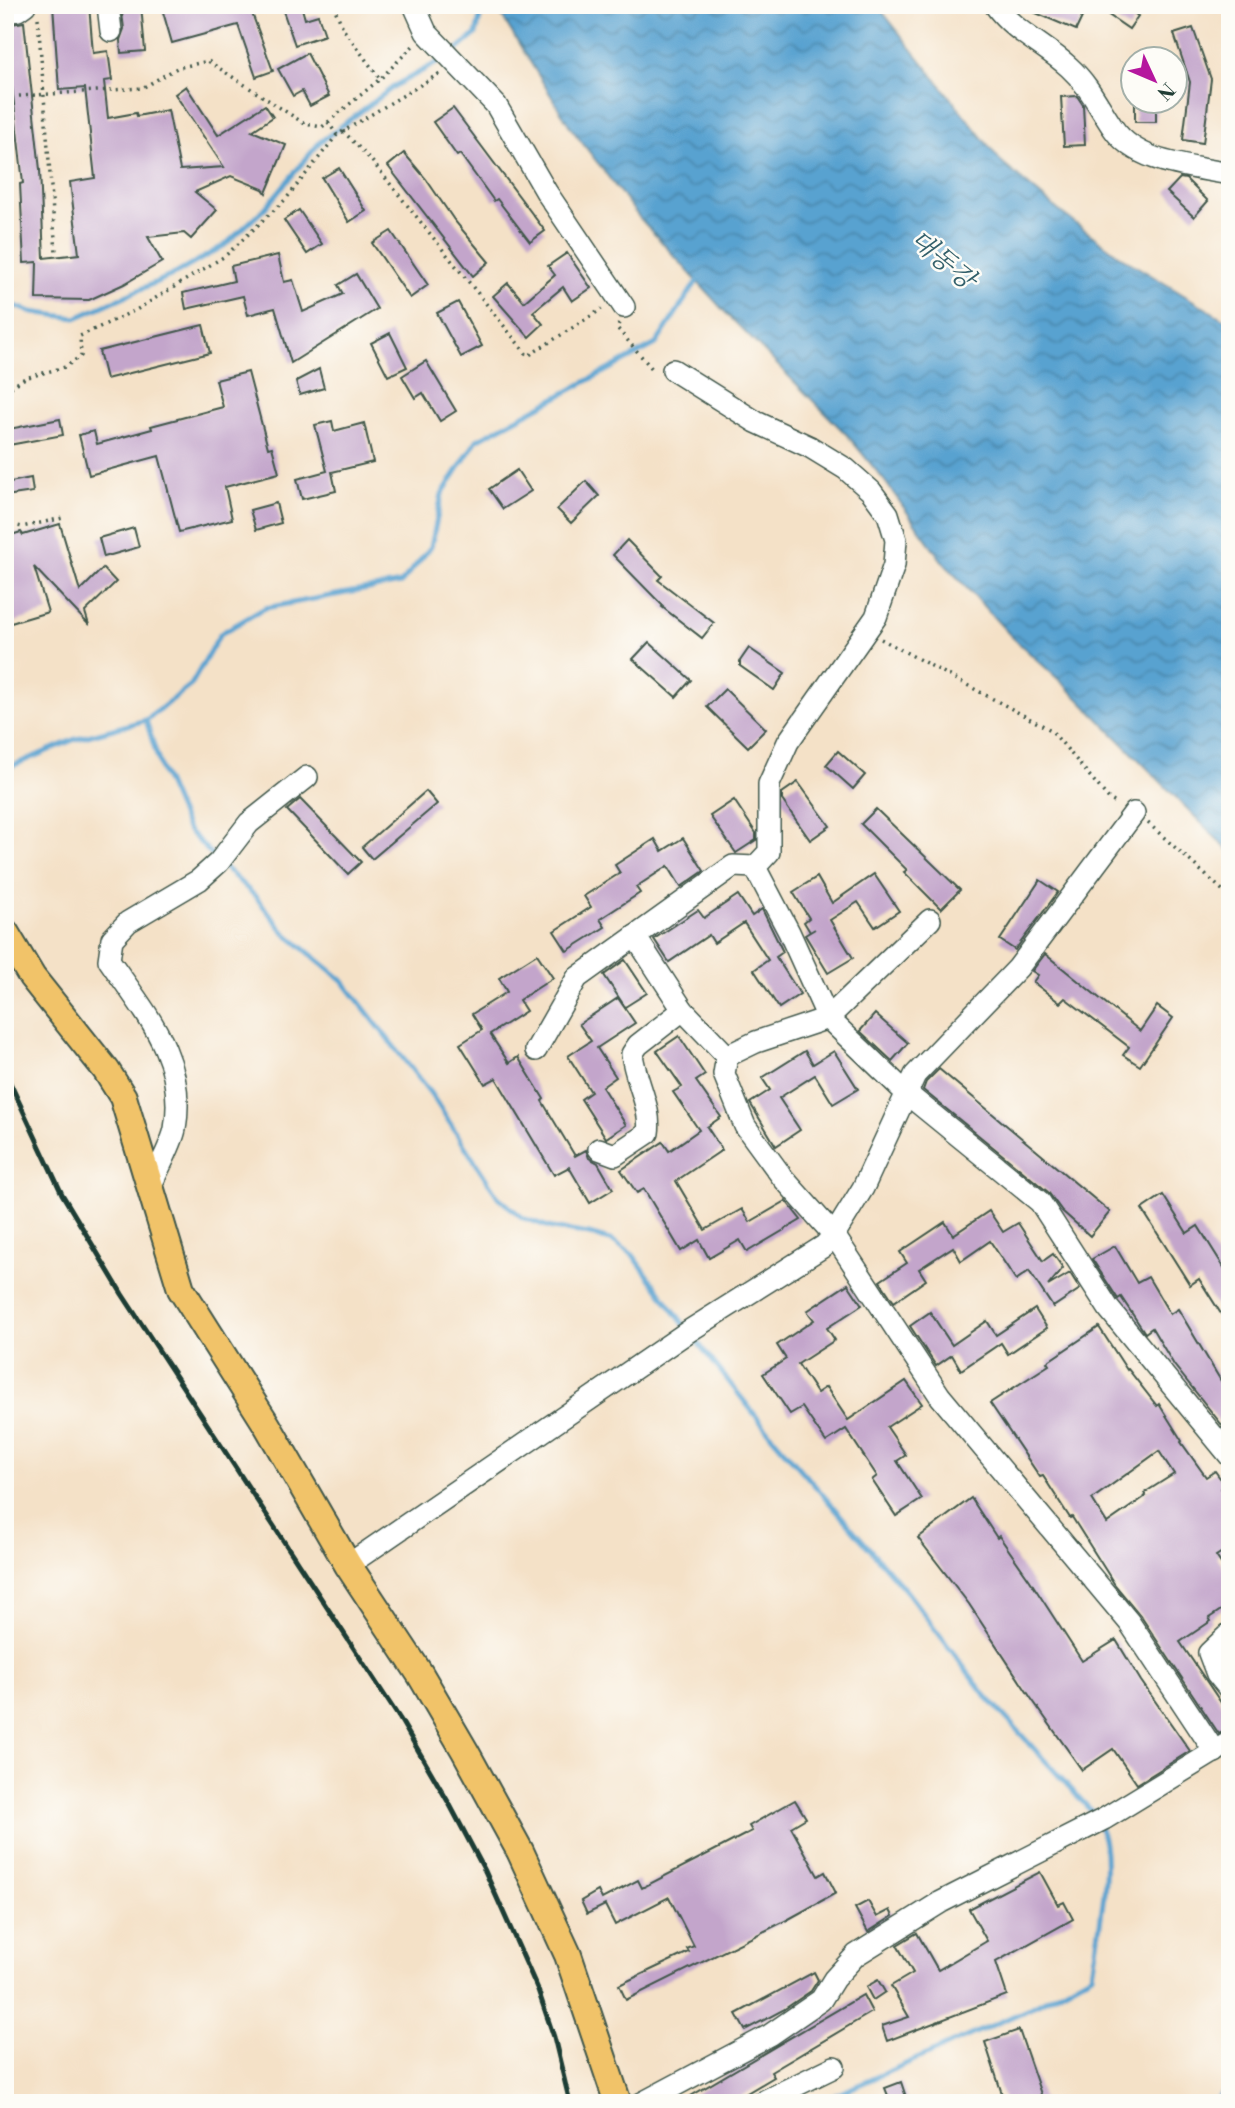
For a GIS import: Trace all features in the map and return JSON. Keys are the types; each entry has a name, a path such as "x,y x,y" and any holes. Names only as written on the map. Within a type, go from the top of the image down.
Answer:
{"main road":[{"path":"5,932 32,977 106,1070 123,1097 181,1289 267,1424 348,1565 420,1674 520,1851 568,1955 618,2103"}],"street":[{"path":"108,5 111,31"},
{"path":"414,5 426,32 496,105 547,193 621,303"},
{"path":"995,5 1025,35 1067,65 1084,81 1114,130 1135,150 1157,158 1230,174"},
{"path":"5,12 31,12"},
{"path":"536,1050 577,978 733,866 755,867 769,852 769,784 788,742 876,617 894,565 896,540 888,514 871,491 846,468 665,372"},
{"path":"149,1188 174,1132 177,1100 171,1063 155,1025 109,960 112,939 128,922 199,880 219,862 249,823 307,776"},
{"path":"348,1565 689,1331 824,1246 834,1235 863,1188 915,1075 1018,968 1134,813"},
{"path":"755,867 789,932 828,1018 906,1093 1040,1202 1109,1309 1230,1456"},
{"path":"727,1056 756,1042 828,1018 930,920"},
{"path":"635,936 683,1010 727,1056"},
{"path":"599,1149 615,1155 648,1133 650,1120 632,1054 638,1045 683,1010"},
{"path":"642,2103 770,2035 821,2000 834,1979 856,1955 931,1909 1096,1823 1222,1747 1129,1622 940,1396 834,1235 783,1178 744,1126 724,1074 727,1056"},
{"path":"1230,1633 1209,1653 1217,1674 1230,1690"},
{"path":"760,2103 834,2067"}],"path":[{"path":"333,5 344,30 380,79"},
{"path":"31,12 43,94 57,252"},
{"path":"5,97 142,88 177,68 208,61 305,124 323,127 380,79 426,32"},
{"path":"5,391 25,378 65,367 81,356 80,335 136,310 225,256 286,199 337,135 457,64"},
{"path":"328,122 337,135"},
{"path":"344,131 371,160 528,356 621,303"},
{"path":"617,328 665,372"},
{"path":"5,523 22,527 63,518"},
{"path":"866,632 1051,730 1111,800 1143,819 1230,897"}],"water":[{"name":"대동강","path":"495,5 877,5 1003,164 1059,211 1121,257 1230,323 1230,852 1069,689 1011,636 943,562 884,480 848,436 724,311 639,217 571,128"}],"building":[{"path":"53,5 89,5 93,53 108,51 112,80 104,81 108,118 168,110 180,170 224,167 175,94 186,86 218,135 265,105 273,117 252,131 286,145 266,193 263,189 231,176 195,192 217,210 191,239 184,233 148,237 162,262 89,300 36,299 37,262 24,263 20,184 23,183 5,25 24,22 40,170 44,258 79,254 70,182 95,178 85,88 59,90"},
{"path":"121,5 141,5 145,51 121,53 120,40 124,29"},
{"path":"161,5 249,5 273,71 256,77 238,25 172,43"},
{"path":"281,5 301,5 305,19 318,15 325,35 295,45"},
{"path":"1017,5 1071,5 1085,11 1076,30"},
{"path":"1094,5 1121,5 1138,16 1129,29"},
{"path":"1193,28 1211,79 1203,143 1183,140 1186,116 1190,116 1190,46 1178,46 1174,34"},
{"path":"307,53 329,96 310,106 302,91 293,96 278,69"},
{"path":"1077,96 1083,105 1085,145 1064,146 1061,97"},
{"path":"453,108 545,231 530,242 497,199 494,201 460,154 457,156 433,122"},
{"path":"1135,116 1156,116 1156,122 1135,122"},
{"path":"404,153 489,262 473,276 388,166"},
{"path":"339,168 366,211 349,222 322,178"},
{"path":"1180,178 1186,179 1208,201 1194,217 1167,192"},
{"path":"299,210 322,244 307,254 284,220"},
{"path":"391,231 428,285 410,298 372,243"},
{"path":"567,253 591,288 572,301 563,287 533,312 543,324 529,337 493,296 508,283 524,302 555,275 548,266"},
{"path":"278,255 284,282 293,280 303,312 343,294 338,285 356,274 377,309 291,363 275,308 248,315 243,296 186,309 183,293 234,281 231,266"},
{"path":"458,302 482,346 461,357 437,313"},
{"path":"203,325 210,353 106,379 99,351"},
{"path":"390,333 407,367 388,376 371,343"},
{"path":"426,361 456,411 440,421 423,393 415,398 402,376"},
{"path":"319,369 324,388 300,395 296,381"},
{"path":"248,372 268,448 272,447 279,473 225,487 232,519 179,532 159,456 89,475 79,435 94,431 97,444 223,407 216,380"},
{"path":"60,419 63,435 9,445 9,429"},
{"path":"332,421 334,431 364,423 373,462 332,472 336,491 302,499 297,479 327,471 315,425"},
{"path":"517,470 531,491 503,509 489,489"},
{"path":"31,478 33,492 5,496 5,483"},
{"path":"586,481 599,496 571,523 557,509"},
{"path":"276,503 281,523 256,530 250,510"},
{"path":"60,524 80,591 103,568 116,582 85,612 89,625 34,567 48,612 11,623 5,605 5,537 21,532 23,535"},
{"path":"134,528 139,547 104,557 99,538"},
{"path":"627,540 662,576 658,580 714,623 702,638 662,607 613,555"},
{"path":"649,642 691,680 676,697 633,659"},
{"path":"749,648 785,673 774,690 740,666 740,661"},
{"path":"725,689 766,729 748,747 707,707"},
{"path":"838,751 865,775 853,789 826,765"},
{"path":"798,782 830,826 810,840 782,800 782,793"},
{"path":"426,791 437,804 372,859 362,847"},
{"path":"300,799 361,862 348,874 287,810"},
{"path":"734,800 756,833 756,840 736,853 710,816"},
{"path":"876,809 960,890 941,909 861,824"},
{"path":"683,838 704,871 681,887 668,866 636,887 640,893 600,919 605,927 567,951 554,931 591,907 584,896 620,873 615,865 655,839 662,851"},
{"path":"874,874 899,911 875,927 858,902 830,920 853,958 828,973 805,935 810,932 804,922 809,918 793,892 817,877 832,903"},
{"path":"1040,880 1058,892 1015,950 1000,940"},
{"path":"738,895 752,916 762,909 783,952 776,957 800,994 779,1008 754,970 768,960 744,923 714,943 709,935 669,962 654,939 698,910 704,918"},
{"path":"537,954 553,978 519,1000 526,1011 490,1034 509,1063 518,1057 575,1156 586,1150 589,1158 598,1163 613,1189 590,1203 569,1167 554,1175 496,1078 485,1084 460,1044 482,1030 472,1014 507,992 499,978"},
{"path":"1045,954 1140,1031 1157,1006 1173,1018 1140,1066 1123,1055 1129,1047 1065,998 1060,1003 1033,982 1038,975 1032,971"},
{"path":"625,960 647,993 625,1007 604,975"},
{"path":"618,998 635,1023 597,1048 616,1077 602,1087 626,1125 606,1138 581,1099 591,1092 568,1056 591,1041 579,1024"},
{"path":"875,1014 908,1043 892,1061 860,1031"},
{"path":"679,1036 705,1075 696,1081 721,1117 707,1127 722,1150 676,1181 705,1230 742,1209 750,1222 786,1201 801,1220 747,1252 740,1240 709,1258 699,1240 681,1251 644,1189 637,1193 621,1170 663,1142 669,1151 699,1130 673,1092 682,1087 657,1051"},
{"path":"805,1051 813,1064 834,1051 858,1089 833,1104 815,1075 779,1098 800,1130 776,1146 750,1103 770,1090 762,1078"},
{"path":"939,1069 1110,1212 1090,1236 1062,1211 1048,1192 923,1090 926,1082"},
{"path":"1163,1195 1187,1233 1198,1226 1230,1277 1230,1328 1199,1279 1190,1285 1142,1209"},
{"path":"989,1211 1003,1232 1018,1223 1043,1261 1053,1254 1063,1268 1048,1286 1070,1273 1080,1289 1053,1307 1029,1271 1016,1280 990,1241 961,1261 953,1247 919,1269 926,1280 894,1302 880,1281 907,1263 900,1252 945,1222 953,1235"},
{"path":"1115,1246 1137,1283 1148,1277 1170,1314 1178,1309 1230,1396 1230,1435 1174,1365 1152,1328 1145,1333 1121,1297 1118,1299 1092,1259"},
{"path":"848,1284 862,1305 827,1328 835,1340 798,1364 817,1393 826,1387 848,1420 906,1381 922,1404 887,1427 906,1455 897,1461 922,1499 896,1516 872,1480 877,1476 846,1429 826,1442 802,1407 790,1414 763,1374 786,1359 777,1345 814,1320 807,1311"},
{"path":"1035,1309 1047,1328 1008,1354 1001,1343 961,1370 952,1355 936,1366 910,1326 930,1312 952,1345 987,1321 996,1335"},
{"path":"1099,1327 1127,1370 1157,1406 1159,1404 1206,1477 1215,1471 1225,1485 1221,1488 1230,1502 1230,1547 1216,1556 1230,1577 1230,1604 1180,1642 1230,1716 1230,1728 1219,1734 1140,1615 1115,1585 1072,1517 1070,1518 1043,1476 1040,1477 990,1403 1049,1365 1047,1362","holes":["1159,1451 1174,1474 1144,1493 1146,1496 1107,1523 1092,1499"]},
{"path":"971,1498 997,1538 999,1536 1029,1579 1082,1661 1116,1640 1190,1751 1137,1784 1113,1749 1082,1770 969,1604 918,1538"},
{"path":"795,1800 806,1818 791,1827 818,1876 825,1872 836,1893 626,2000 619,1985 689,1952 687,1949 694,1946 669,1897 615,1925 605,1905 587,1914 581,1901 598,1891 602,1899 638,1880 642,1888 752,1831 749,1826"},
{"path":"1040,1872 1058,1905 1064,1902 1073,1919 996,1962 1007,1995 887,2041 882,2026 909,2017 891,1986 913,1973 897,1945 917,1933 938,1970 987,1941 969,1909"},
{"path":"868,1901 877,1917 890,1910 893,1916 868,1932 855,1908"},
{"path":"814,1972 818,1980 811,1991 783,2010 745,2030 736,2014"},
{"path":"878,1980 885,1992 873,2000 866,1987"},
{"path":"863,1995 872,2012 771,2072 774,2077 730,2103 679,2103"},
{"path":"1019,2030 1044,2103 1005,2103 985,2042"},
{"path":"901,2082 908,2103 891,2103 885,2088"}],"waterway":[{"path":"452,54 476,34 483,5"},
{"path":"5,302 31,312 76,318 177,273 225,245 265,208 320,142 396,85 444,59"},
{"path":"5,769 73,740 146,720 191,685 220,634 265,608 401,583 431,547 442,494 477,440 656,344 699,278"},
{"path":"146,720 161,769 187,829 215,858"},
{"path":"222,865 255,896 285,933 342,980 431,1094 498,1197 523,1218 552,1228 613,1241 633,1255 685,1326"},
{"path":"691,1334 771,1435 908,1593 985,1695 1095,1818"},
{"path":"818,2103 1029,2009 1092,1974 1105,1878 1105,1858 1099,1826"},
{"path":"1214,2103 1230,2087"}],"railway":[{"path":"5,1072 62,1194 122,1294 400,1719 450,1805 485,1871 538,1990 554,2037 570,2103"}]}
